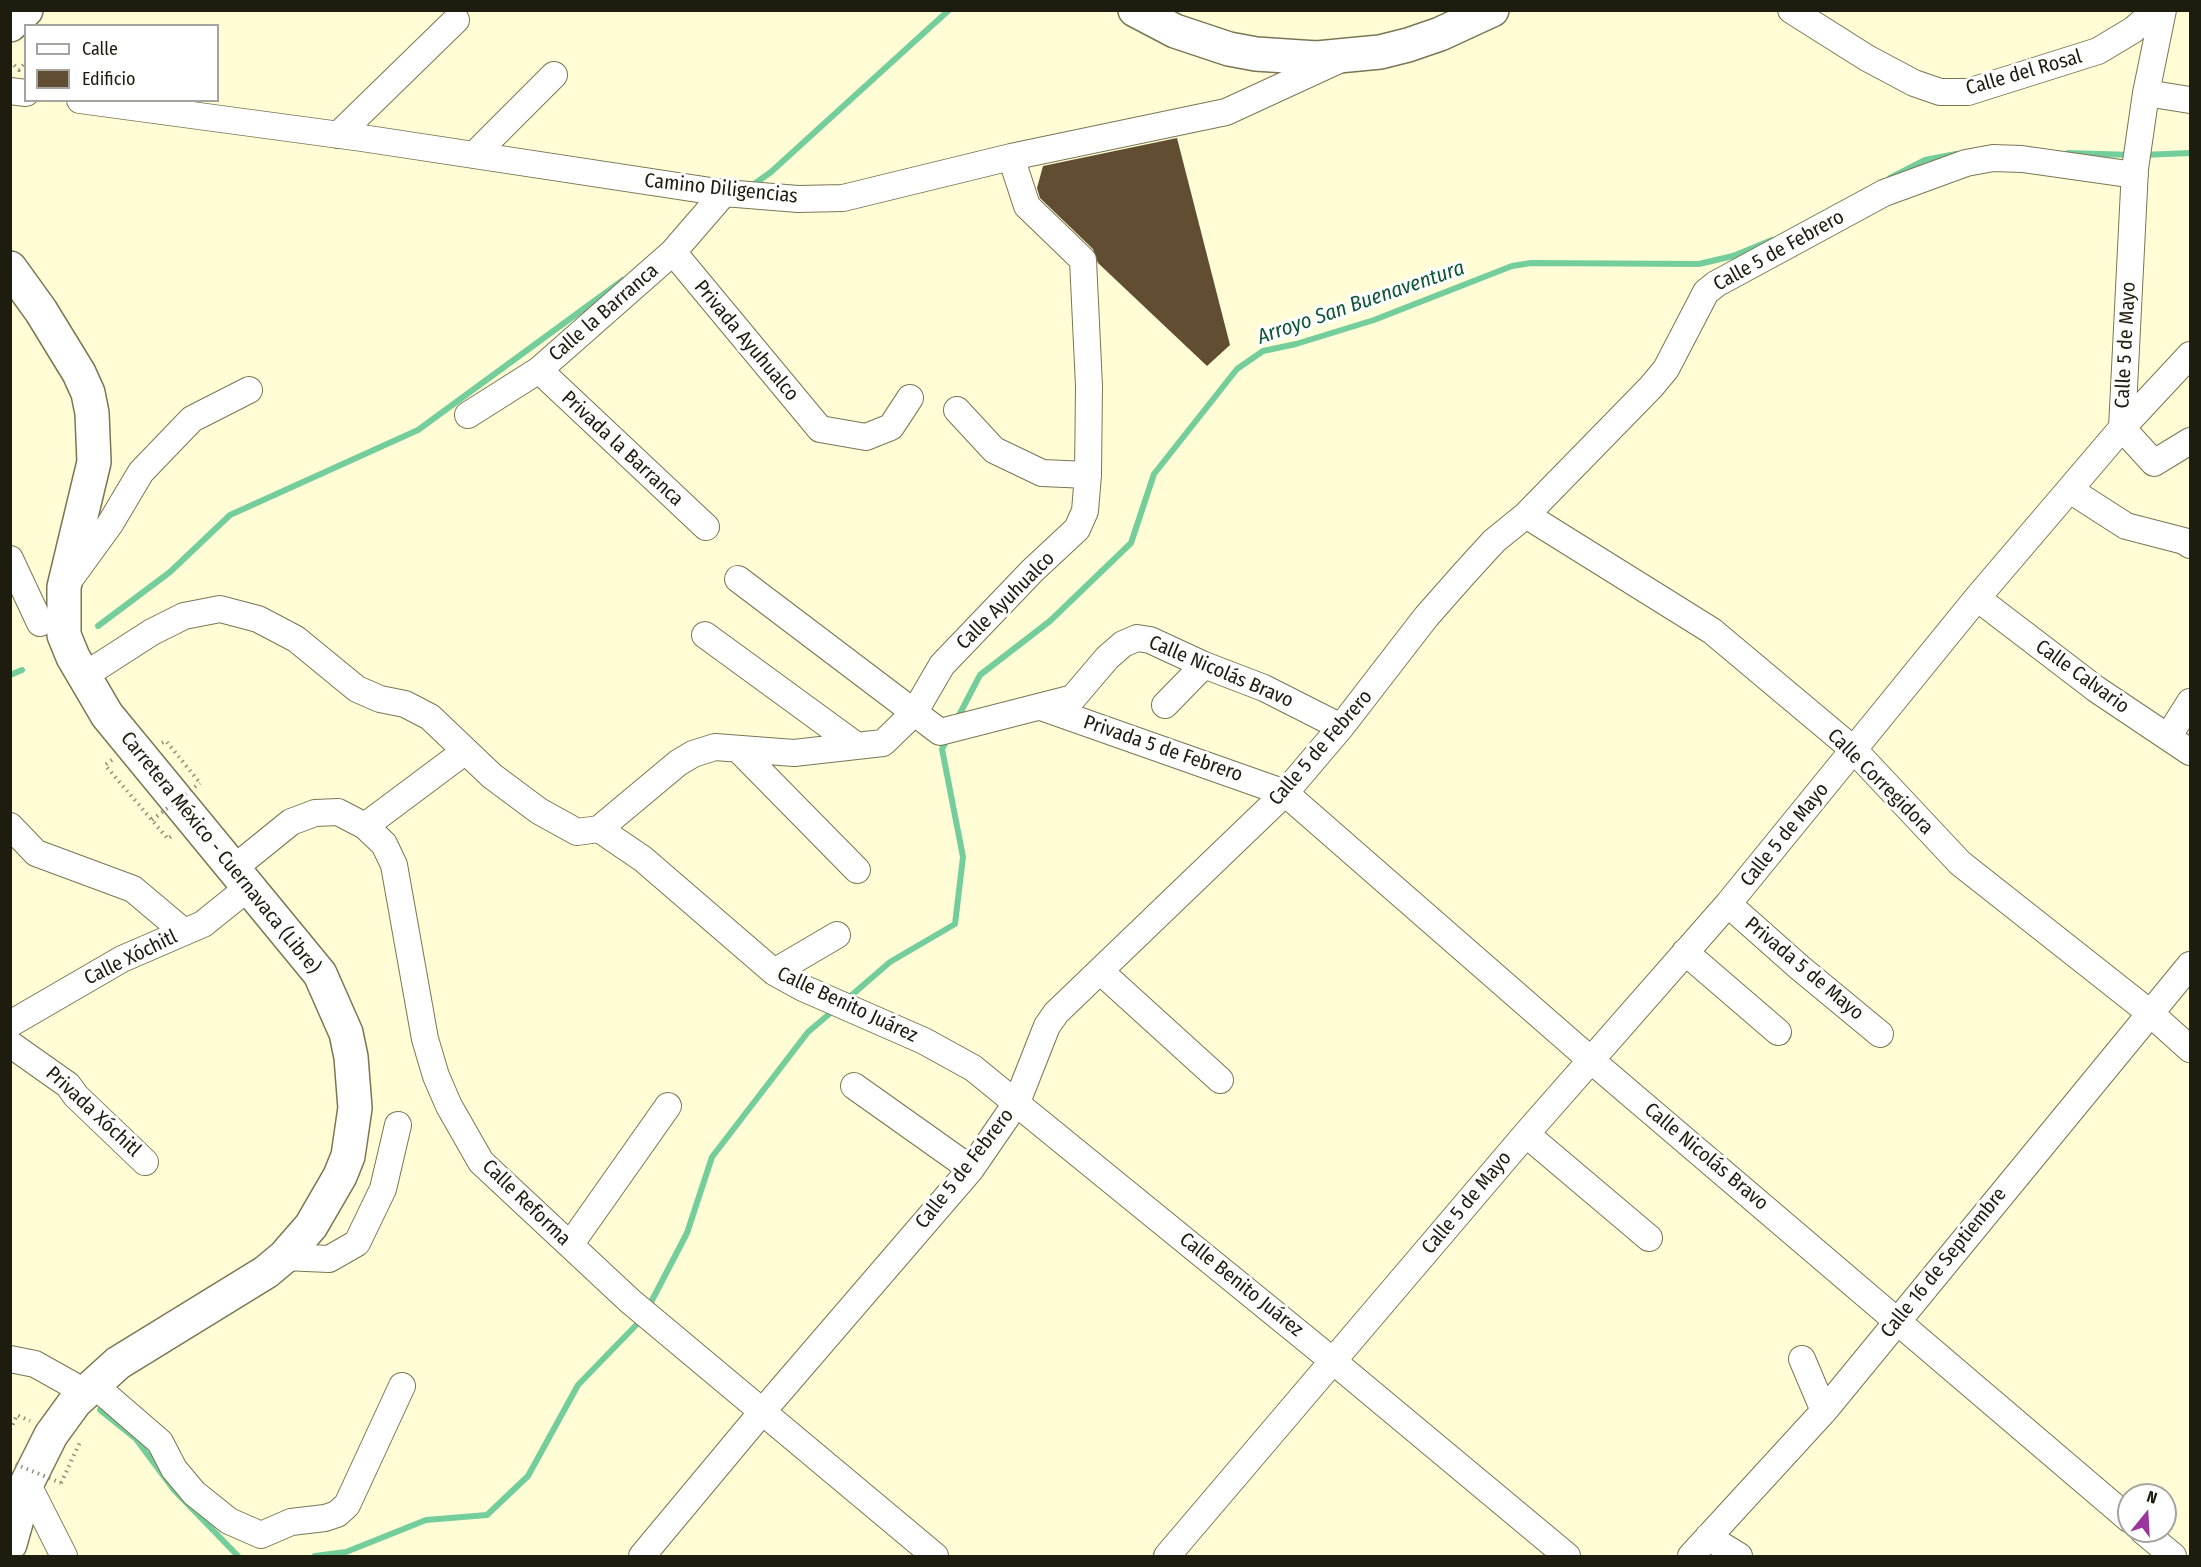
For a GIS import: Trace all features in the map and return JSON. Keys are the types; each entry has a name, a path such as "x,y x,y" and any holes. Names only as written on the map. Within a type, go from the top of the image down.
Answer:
{"main road":[{"path":"10,25 27,10"},
{"path":"1135,10 1175,31 1229,49 1289,57 1345,57 1408,45 1440,34 1492,10"},
{"name":"Carretera México - Cuernavaca (Libre)","path":"10,268 41,311 79,373 92,412 94,462 52,629 107,716 320,974 346,1033 354,1084 352,1129 340,1176 311,1226 284,1257 227,1297 118,1364 75,1402 18,1484 10,1544"}],"street":[{"name":"Calle del Rosal","path":"1802,14 1914,83 1940,92 1968,92 2098,51 2133,30 2156,10"},
{"name":"Calle 5 de Mayo","path":"1167,1557 1526,1134 1728,904 1977,598 2122,428 2135,172 2146,93 2163,10"},
{"path":"338,135 456,20"},
{"name":"Camino Diligencias","path":"95,102 474,155 722,196 843,198 1011,157 1226,112 1345,57"},
{"path":"474,155 554,75"},
{"path":"2146,93 2190,100"},
{"name":"Calle Ayuhualco","path":"599,829 678,763 693,754 715,747 794,753 883,743 914,713 942,665 1032,572 1077,530 1085,511 1088,475 1089,386 1083,260 1027,206 1011,157"},
{"name":"Calle 5 de Febrero","path":"642,1557 762,1412 971,1169 1017,1102 1047,1026 1056,1013 1285,793 1341,727 1426,617 1494,541 1526,515 1666,369 1706,292 1716,284 1884,193 1966,163 1993,158 2022,159 2135,172"},
{"name":"Calle la Barranca","path":"468,416 539,370 674,251 722,196"},
{"name":"Privada Ayuhualco","path":"674,251 820,429 866,437 891,427 910,398"},
{"path":"2190,355 2122,428 2154,463 2190,441"},
{"name":"Privada la Barranca","path":"539,370 706,527"},
{"path":"64,587 110,524 141,472 192,419 249,390"},
{"path":"957,410 994,450 1042,473 1088,475"},
{"path":"2070,490 2126,526 2184,541 2190,545"},
{"name":"Calle Corregidora","path":"1526,515 1712,631 1854,750 1960,863 2150,1013 2190,1049"},
{"path":"10,559 52,629"},
{"name":"Calle Nicolás Bravo","path":"738,579 940,732 1073,698 1107,658 1123,644 1137,638 1150,640 1204,665 1264,688 1341,727"},
{"name":"Calle Calvario","path":"1977,598 2096,689 2190,752"},
{"path":"10,609 52,629"},
{"path":"82,676 162,626 184,616 220,609 258,619 296,639 357,689 380,699 405,704 430,717 464,752 539,811 577,832 599,829"},
{"path":"705,635 857,746"},
{"path":"1165,705 1204,665"},
{"path":"2168,737 2190,702"},
{"name":"Privada 5 de Febrero","path":"1041,707 1285,793"},
{"path":"738,749 857,870"},
{"path":"365,826 464,752"},
{"name":"Calle Nicolás Bravo","path":"1285,793 1592,1061 2117,1509"},
{"name":"Calle Reforma","path":"241,878 291,822 315,813 338,812 365,826 384,844 394,865 425,1040 436,1076 449,1106 481,1162 630,1300 935,1556"},
{"path":"10,826 36,853 133,889 184,932"},
{"name":"Calle Benito Juárez","path":"599,829 643,859 774,972 803,988 924,1041 974,1068 1333,1361 1567,1557"},
{"name":"Calle Xóchitl","path":"10,1024 122,958 203,924 241,878"},
{"name":"Privada 5 de Mayo","path":"1728,904 1798,967 1880,1034"},
{"path":"774,972 837,935"},
{"path":"1685,952 1778,1032"},
{"name":"Calle 16 de Septiembre","path":"1691,1557 1824,1411 2190,964"},
{"path":"1100,971 1220,1080"},
{"name":"Privada Xóchitl","path":"10,1044 68,1085 76,1096 145,1162"},
{"path":"854,1086 971,1169"},
{"path":"570,1245 668,1106"},
{"path":"284,1257 329,1259 357,1243 383,1189 398,1125"},
{"path":"1526,1134 1649,1238"},
{"path":"10,1359 34,1364 89,1388 160,1442 174,1470 195,1493 229,1521 261,1535 291,1522 325,1518 337,1514 347,1505 402,1386"},
{"path":"1802,1359 1824,1411"},
{"path":"18,1484 64,1557"},
{"path":"1708,1537 1739,1557"},
{"path":"2157,1543 2173,1557"}],"path":[{"path":"10,61 18,85"},
{"path":"18,85 24,68"},
{"path":"152,820 200,783"},
{"path":"10,1430 17,1416"},
{"path":"18,1484 61,1483 80,1442"}],"building":[{"path":"1177,138 1230,345 1207,366 1098,263 1093,249 1040,198 1037,188 1043,166"}],"waterway":[{"path":"750,187 771,172 949,10"},
{"name":"Arroyo San Buenaventura","path":"2068,153 2132,155"},
{"name":"Arroyo San Buenaventura","path":"2143,155 2190,153"},
{"name":"Arroyo San Buenaventura","path":"1890,178 1925,160 1956,154"},
{"name":"Arroyo San Buenaventura","path":"956,721 980,675 1050,621 1131,543 1154,474 1237,369 1263,351 1296,344 1374,320 1512,266 1531,263 1699,264 1733,256 1772,240"},
{"path":"98,626 170,572 230,515 418,430 623,280"},
{"path":"10,675 22,670"},
{"name":"Arroyo San Buenaventura","path":"846,1000 890,962 955,924 963,857 942,749 948,738"},
{"name":"Arroyo San Buenaventura","path":"648,1308 687,1233 712,1157 808,1032 834,1010"},
{"name":"Arroyo San Buenaventura","path":"315,1556 346,1552 426,1520 487,1515 528,1476 578,1385 642,1319"},
{"name":"Arroyo San Buenaventura","path":"100,1410 136,1439 174,1490 238,1556"}]}
